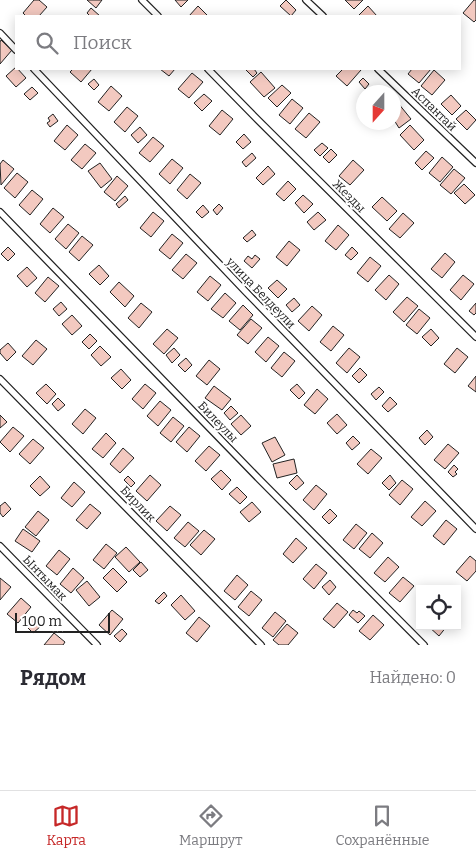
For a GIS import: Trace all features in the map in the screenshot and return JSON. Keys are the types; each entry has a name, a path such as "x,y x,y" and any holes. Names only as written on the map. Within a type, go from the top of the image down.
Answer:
{"street":[{"path":"142,0 157,15"},
{"path":"306,0 322,15"},
{"path":"0,33 15,49"},
{"name":"улица Белдеули","path":"35,70 245,292 476,528"},
{"name":"Жезды","path":"209,70 476,337"},
{"name":"Аспантай","path":"379,70 476,164"},
{"name":"Билеулы","path":"0,212 259,479 424,645"},
{"name":"Бирлик","path":"0,379 261,645"},
{"name":"Ынтымак","path":"0,546 97,645"}],"building":[{"path":"34,0 39,0 47,7 40,15 25,15 23,13"},
{"path":"87,0 102,0 96,8"},
{"path":"175,0 188,0 181,7"},
{"path":"286,0 296,10 290,15 280,6"},
{"path":"345,0 363,0 354,9"},
{"path":"476,0 476,20 474,22 463,13"},
{"path":"198,6 207,15 190,15"},
{"path":"368,6 376,15 359,15"},
{"path":"91,8 99,15 89,15 87,13"},
{"path":"1,40 12,50 0,64 0,42"},
{"path":"15,68 15,70 19,70 26,78 16,87 6,76"},
{"path":"72,70 91,70 81,82 70,72"},
{"path":"161,70 174,70 169,76"},
{"path":"246,70 255,70 257,73 253,77"},
{"path":"342,70 361,70 347,86 336,76"},
{"path":"411,70 430,70 419,83 408,74"},
{"path":"434,70 445,80 432,95 421,86"},
{"path":"261,72 275,88 264,97 250,82"},
{"path":"192,73 203,82 189,98 178,89"},
{"path":"363,78 369,84 362,85 359,82"},
{"path":"94,79 99,85 94,90 88,84"},
{"path":"282,85 291,93 277,107 268,98"},
{"path":"111,86 122,96 109,111 98,102"},
{"path":"32,87 38,93 30,100 24,94"},
{"path":"204,94 212,101 202,111 194,103"},
{"path":"451,95 461,106 452,115 441,104"},
{"path":"292,99 303,108 290,124 279,115"},
{"path":"127,107 138,116 125,132 114,122"},
{"path":"401,107 411,119 401,126"},
{"path":"222,110 233,119 220,135 209,126"},
{"path":"466,110 476,120 467,130 456,119"},
{"path":"309,113 320,122 306,138 295,129"},
{"path":"53,114 58,121 50,127 47,123 50,121 48,118"},
{"path":"67,125 78,135 65,150 54,141"},
{"path":"410,125 424,140 414,150 400,135"},
{"path":"140,127 147,135 138,143 131,135"},
{"path":"244,134 251,142 243,149 236,142"},
{"path":"153,137 164,146 150,162 139,153"},
{"path":"322,143 328,148 320,156 314,150"},
{"path":"85,144 96,153 82,169 71,160"},
{"path":"331,149 337,155 329,163 323,157"},
{"path":"426,151 434,158 422,170 415,163"},
{"path":"252,153 256,158 246,167 242,162"},
{"path":"442,157 453,167 440,182 429,173"},
{"path":"172,159 183,168 170,184 159,174"},
{"path":"3,160 14,169 1,185 0,164"},
{"path":"353,160 364,170 350,185 339,176"},
{"path":"100,163 112,179 101,188 88,171"},
{"path":"268,166 275,174 263,185 256,178"},
{"path":"454,169 465,178 451,194 440,185"},
{"path":"17,173 28,182 15,198 4,188"},
{"path":"190,174 201,183 187,199 177,190"},
{"path":"117,176 128,186 115,201 104,192"},
{"path":"288,181 296,189 284,201 276,194"},
{"path":"464,184 475,195 465,204 454,193"},
{"path":"32,190 43,199 30,215 19,205"},
{"path":"303,195 313,204 304,213 295,203"},
{"path":"125,196 128,200 119,208 116,204"},
{"path":"382,197 397,211 387,221 372,207"},
{"path":"219,204 223,208 217,215 213,210"},
{"path":"203,205 209,212 202,218 196,212"},
{"path":"53,208 64,217 50,233 40,224"},
{"path":"153,212 164,221 151,237 140,228"},
{"path":"318,212 326,220 314,230 307,222"},
{"path":"403,213 414,223 400,238 389,229"},
{"path":"68,224 79,233 66,249 55,239"},
{"path":"338,225 349,235 336,250 325,241"},
{"path":"252,230 256,235 247,242 243,238"},
{"path":"172,234 183,243 170,259 159,250"},
{"path":"82,236 93,245 79,261 69,252"},
{"path":"289,241 300,250 287,266 276,257"},
{"path":"8,247 15,254 8,261 1,254"},
{"path":"352,247 358,253 351,260 345,255"},
{"path":"445,253 455,262 442,278 431,269"},
{"path":"186,254 197,263 183,279 172,270"},
{"path":"255,255 260,259 252,268 244,261 248,256 252,259"},
{"path":"370,257 381,266 368,282 357,273"},
{"path":"99,265 109,276 100,285 89,274"},
{"path":"27,267 37,278 27,287 17,276"},
{"path":"389,275 399,284 386,300 375,290"},
{"path":"463,275 474,284 461,300 450,290"},
{"path":"210,276 221,285 208,301 197,292"},
{"path":"48,277 59,286 45,302 35,293"},
{"path":"277,280 287,289 278,298 268,288"},
{"path":"119,282 134,296 125,307 110,292"},
{"path":"225,293 236,303 223,318 211,309"},
{"path":"407,297 418,306 404,322 393,312"},
{"path":"294,298 300,305 292,312 286,305"},
{"path":"61,302 67,309 59,316 53,309"},
{"path":"141,303 152,312 139,328 128,318"},
{"path":"476,303 476,313 474,315 469,311"},
{"path":"243,305 253,315 240,330 229,321"},
{"path":"312,306 322,315 309,331 298,321"},
{"path":"419,309 430,318 417,334 406,325"},
{"path":"72,315 82,326 72,335 62,324"},
{"path":"251,319 262,328 248,344 237,335"},
{"path":"333,326 344,335 331,351 320,342"},
{"path":"167,329 178,338 164,354 153,344"},
{"path":"431,329 439,338 431,346 422,337"},
{"path":"90,334 97,341 89,349 82,342"},
{"path":"268,337 279,346 266,362 255,352"},
{"path":"36,340 47,349 33,365 22,356"},
{"path":"8,343 16,352 7,361 0,353 0,350"},
{"path":"100,346 111,357 101,366 91,355"},
{"path":"174,348 180,355 172,363 166,355"},
{"path":"349,348 360,357 347,373 336,363"},
{"path":"457,348 468,357 455,373 444,364"},
{"path":"284,352 295,361 282,377 271,368"},
{"path":"186,358 192,365 185,372 178,365"},
{"path":"209,360 220,369 207,385 196,376"},
{"path":"360,368 367,375 359,383 352,376"},
{"path":"121,369 131,380 122,389 111,378"},
{"path":"476,376 476,392 468,386"},
{"path":"46,384 56,394 47,404 36,393"},
{"path":"145,384 156,393 143,409 132,399"},
{"path":"297,384 305,393 299,399 290,390"},
{"path":"214,386 231,399 222,410 205,398"},
{"path":"379,387 384,392 376,400 371,394"},
{"path":"317,389 328,399 315,414 304,405"},
{"path":"390,397 397,404 388,412 382,406"},
{"path":"58,398 65,405 58,411 52,404"},
{"path":"160,401 171,410 158,426 147,416"},
{"path":"231,406 238,413 230,420 224,413"},
{"path":"85,409 96,418 83,434 72,424"},
{"path":"337,414 347,425 337,434 327,423"},
{"path":"0,415 7,422 0,428"},
{"path":"241,415 251,426 241,435 231,424"},
{"path":"173,417 184,426 171,442 160,433"},
{"path":"13,427 24,436 10,452 0,442"},
{"path":"189,427 200,436 187,452 176,442"},
{"path":"427,430 433,437 425,445 419,438"},
{"path":"106,433 116,443 103,458 92,449"},
{"path":"353,436 360,443 352,450 346,443"},
{"path":"275,437 285,455 272,462 262,443"},
{"path":"33,439 44,448 30,464 19,454"},
{"path":"448,444 459,453 445,469 434,460"},
{"path":"209,446 220,455 206,471 195,461"},
{"path":"123,448 134,458 120,473 110,464"},
{"path":"371,449 382,458 368,474 357,464"},
{"path":"294,459 297,473 277,478 273,464"},
{"path":"454,465 458,469 455,472 457,474 453,477 448,472"},
{"path":"221,470 231,480 222,490 211,479"},
{"path":"150,475 161,485 147,501 136,491"},
{"path":"297,475 304,483 296,490 289,483"},
{"path":"390,475 396,483 389,490 382,483"},
{"path":"40,476 50,487 40,496 30,486"},
{"path":"128,476 135,483 131,487 124,480"},
{"path":"402,480 413,489 400,505 389,495"},
{"path":"74,482 85,492 72,507 61,498"},
{"path":"316,485 327,494 314,510 303,500"},
{"path":"237,487 247,497 240,504 229,494"},
{"path":"425,501 436,511 422,526 411,517"},
{"path":"5,502 11,509 3,517 0,513 0,506"},
{"path":"252,502 261,512 249,522 240,512"},
{"path":"90,504 101,513 87,529 76,520"},
{"path":"170,506 181,515 167,531 156,521"},
{"path":"330,509 337,516 329,524 322,517"},
{"path":"38,511 49,520 36,536 25,527"},
{"path":"446,520 457,529 444,545 433,536"},
{"path":"188,522 199,531 185,547 174,538"},
{"path":"356,524 367,533 354,549 343,540"},
{"path":"23,529 40,541 32,552 15,541"},
{"path":"204,530 215,539 201,555 190,545"},
{"path":"372,533 383,543 370,558 359,549"},
{"path":"296,538 307,548 293,563 283,554"},
{"path":"106,544 117,553 104,569 93,560"},
{"path":"126,547 140,562 129,572 115,557"},
{"path":"59,550 70,559 57,575 46,566"},
{"path":"470,556 476,561 476,571 467,581 456,572"},
{"path":"388,557 399,567 385,582 374,573"},
{"path":"141,562 148,570 140,577 133,570"},
{"path":"316,564 327,573 314,589 303,579"},
{"path":"73,568 84,578 71,593 60,584"},
{"path":"113,568 127,582 117,592 103,578"},
{"path":"237,575 248,585 235,600 224,591"},
{"path":"403,577 414,586 400,602 389,593"},
{"path":"0,578 11,587 0,600"},
{"path":"330,580 336,587 329,595 322,587"},
{"path":"87,581 100,597 89,606 76,590"},
{"path":"251,591 262,600 249,616 238,607"},
{"path":"164,592 167,596 159,604 155,601"},
{"path":"181,595 195,611 185,620 171,605"},
{"path":"21,598 31,607 18,623 7,614"},
{"path":"337,603 348,612 334,628 323,619"},
{"path":"112,610 123,619 110,635 99,625"},
{"path":"353,610 357,613 359,611 365,616 358,623 349,615"},
{"path":"275,612 286,621 273,637 262,628"},
{"path":"31,615 41,626 33,633 23,623"},
{"path":"373,615 384,625 370,640 359,631"},
{"path":"199,617 210,626 197,642 186,633"},
{"path":"287,624 298,633 288,645 279,645 273,640"},
{"path":"122,629 127,634 120,642 114,636"},
{"path":"432,630 444,630 439,636"},
{"path":"54,633 65,642 63,645 44,645"}]}
